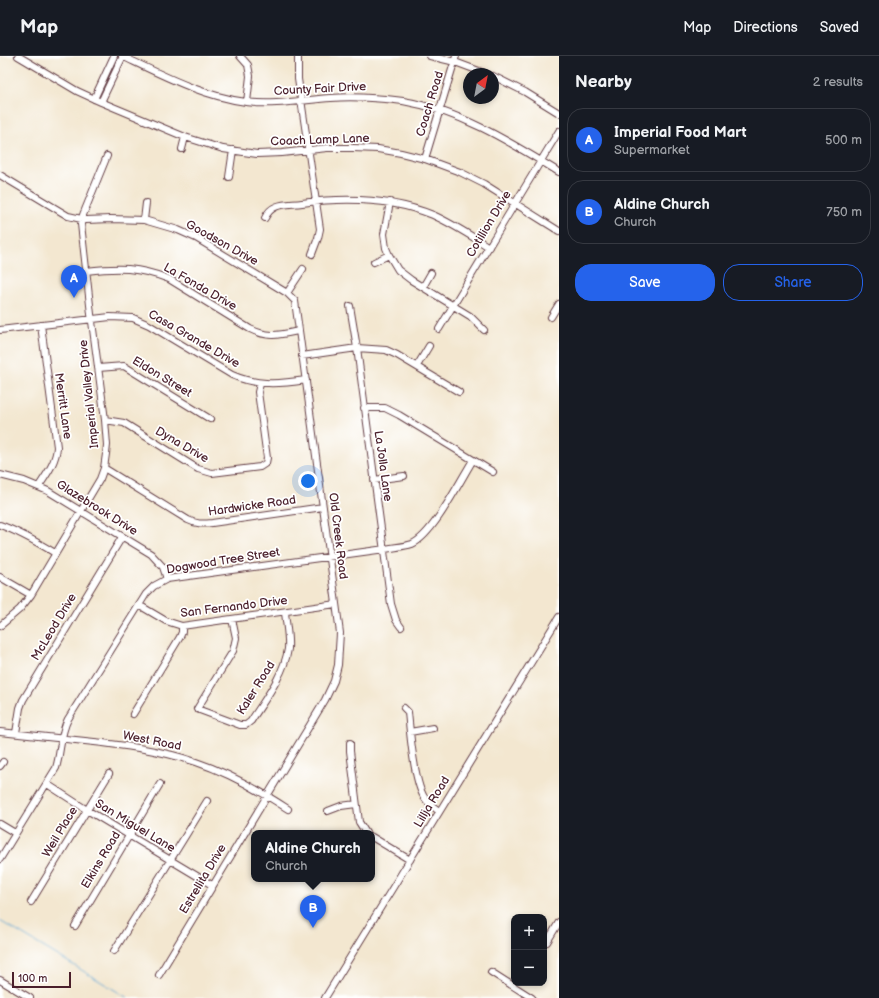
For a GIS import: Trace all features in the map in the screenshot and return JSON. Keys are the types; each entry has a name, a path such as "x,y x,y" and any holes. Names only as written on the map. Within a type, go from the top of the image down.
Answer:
{"street":[{"name":"Coach Lamp Lane","path":"18,56 70,87 94,99 203,144 264,154 307,150 353,148 378,149 425,159 460,172 484,184 514,205 559,231"},
{"path":"94,99 114,56"},
{"path":"101,102 122,56"},
{"name":"County Fair Drive","path":"122,56 201,91 247,102 275,103 355,97 404,102 439,110 488,130 559,172"},
{"path":"240,56 248,65 250,76 247,102"},
{"path":"298,56 298,79 307,150 320,229 312,254"},
{"path":"430,56 455,59 474,68"},
{"name":"Coach Road","path":"425,159 455,59"},
{"path":"499,79 525,92 559,113"},
{"name":"Cotillion Drive","path":"439,330 559,131"},
{"path":"182,149 185,137"},
{"path":"229,177 233,150"},
{"name":"Imperial Valley Drive","path":"0,626 20,609 31,595 97,484 104,468 107,445 105,420 91,319 81,224 107,156"},
{"name":"Goodson Drive","path":"0,175 68,216 82,219 144,220 178,230 196,238 287,293"},
{"path":"265,218 268,212 275,206 315,201 357,199 390,202 432,215 489,247"},
{"path":"390,202 384,234 388,255 398,270 470,316 484,330"},
{"path":"144,220 146,203"},
{"path":"374,262 388,255"},
{"name":"La Fonda Drive","path":"86,271 115,268 140,270 155,274 169,279 259,334 273,336 298,331"},
{"path":"287,293 303,269"},
{"path":"423,287 431,273"},
{"name":"Old Creek Road","path":"267,795 325,700 334,681 338,665 340,633 295,301 287,293"},
{"path":"551,317 559,304"},
{"name":"La Jolla Lane","path":"350,306 385,549 392,611 401,627"},
{"name":"Casa Grande Drive","path":"0,330 110,316 133,318 142,321 241,379 260,384 282,384 306,380"},
{"name":"Merritt Lane","path":"39,486 57,456 41,325"},
{"path":"417,366 429,346"},
{"path":"302,356 357,348 386,350 417,366 459,392"},
{"name":"Eldon Street","path":"98,368 124,366 210,419"},
{"name":"Dyna Drive","path":"105,420 124,423 205,472 212,473 260,467 266,463 267,458 258,392 260,384"},
{"path":"364,408 385,408 493,472"},
{"name":"Dogwood Tree Street","path":"0,859 56,768 60,756 63,732 68,719 139,604 154,586 167,579 385,549 412,543 421,539 431,528 473,460"},
{"name":"Hardwicke Road","path":"104,468 188,520 196,523 212,523 323,507"},
{"name":"Glazebrook Drive","path":"0,475 39,486 151,554 163,567 167,579"},
{"path":"374,480 404,476"},
{"path":"0,525 31,538 55,553"},
{"name":"McLeod Drive","path":"16,733 20,708 25,696 122,537"},
{"path":"0,577 31,595"},
{"name":"San Fernando Drive","path":"139,604 166,621 182,626 336,604"},
{"name":"Kaler Road","path":"232,619 236,638 233,651 197,709 240,725 246,725 251,721 282,670 286,659 288,635 285,612"},
{"name":"Lillja Road","path":"325,998 559,617"},
{"path":"133,714 180,637 182,626"},
{"path":"404,708 408,712 420,790 430,804 440,811"},
{"path":"410,732 433,728"},
{"name":"West Road","path":"0,732 138,747 183,758 217,770 267,795 288,809"},
{"path":"350,743 356,804 359,822 364,830"},
{"name":"Weil Place","path":"31,902 109,774"},
{"name":"San Miguel Lane","path":"47,784 87,810 212,885"},
{"name":"Elkins Road","path":"74,926 160,784"},
{"name":"Estrellita Drive","path":"159,975 267,795"},
{"path":"114,951 208,801"},
{"path":"328,811 341,806 356,804"},
{"path":"0,824 15,833"},
{"path":"375,839 410,860"},
{"path":"547,942 559,922"},
{"path":"491,972 532,998"},
{"path":"0,980 30,998"}],"waterway":[{"path":"0,921 128,998"}],"place":[{"name":"Imperial Food Mart","path":"74,298"},
{"name":"Aldine Church","path":"313,928"}]}
